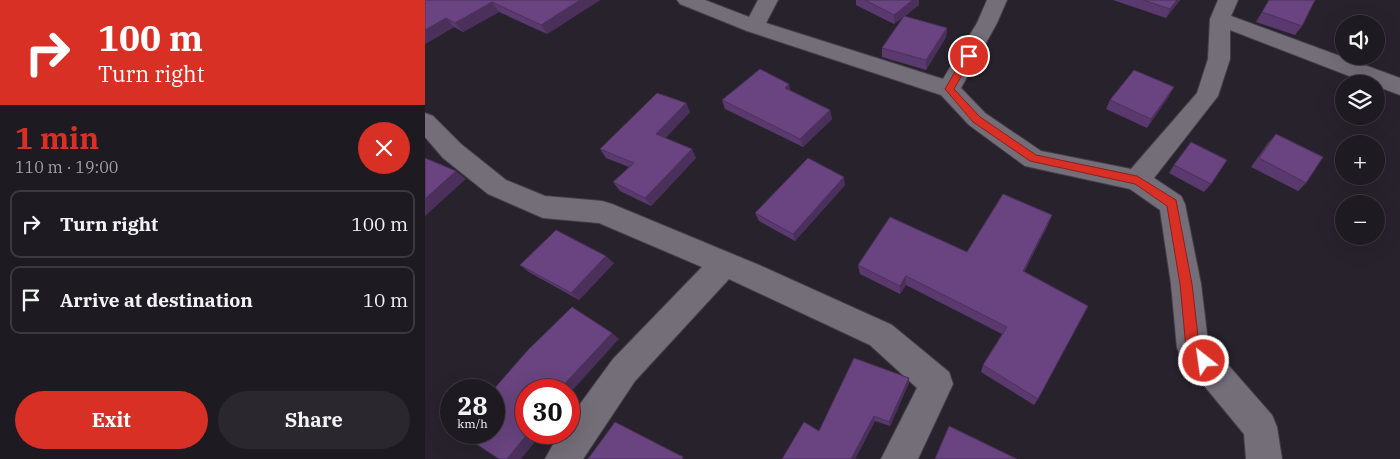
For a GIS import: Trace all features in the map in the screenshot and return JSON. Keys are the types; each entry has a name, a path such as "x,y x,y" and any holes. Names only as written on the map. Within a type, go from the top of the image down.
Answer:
{"street":[{"path":"687,0 754,26 949,89 977,119 1033,158 1137,180 1172,204 1186,284 1193,348 1260,427 1264,459"},
{"path":"754,26 768,0"},
{"path":"949,89 987,23 997,0"},
{"path":"1137,180 1207,96 1219,59 1224,10 1264,34 1400,87"},
{"path":"425,122 453,151 497,187 543,207 602,212 724,264 881,335 937,384 899,459"},
{"path":"563,459 591,414 624,370 724,264"}],"building":[{"path":"425,0 580,0 541,25 492,2 455,23 446,18 425,30"},
{"path":"865,0 913,0 894,15"},
{"path":"1143,0 1177,0 1170,9"},
{"path":"1269,0 1315,0 1302,26 1262,12"},
{"path":"904,16 947,28 926,60 882,48"},
{"path":"760,69 789,84 785,88 830,110 800,139 722,100"},
{"path":"1134,70 1174,87 1151,119 1110,100"},
{"path":"657,93 686,103 656,134 692,149 645,198 613,182 634,163 600,149"},
{"path":"1276,134 1323,157 1306,183 1259,158"},
{"path":"1191,142 1227,160 1211,184 1174,165"},
{"path":"425,158 456,171 425,199"},
{"path":"808,158 844,177 793,234 755,213"},
{"path":"1003,194 1052,215 1023,271 1088,306 1038,399 983,365 1007,327 906,276 900,286 858,265 890,217 967,252"},
{"path":"556,230 606,256 571,293 520,265"},
{"path":"572,307 612,333 569,379 515,379 515,444 519,444 507,459 499,459 476,444 505,444 505,379 503,379 528,350"},
{"path":"854,358 909,378 889,422 874,416 851,459 782,459 804,422 819,431"},
{"path":"615,422 683,457 682,459 588,459"},
{"path":"949,426 1017,459 935,459"}],"route":[{"path":"969,56 949,89 977,119 1033,158 1137,180 1172,204 1186,284 1193,348 1204,361"}]}
